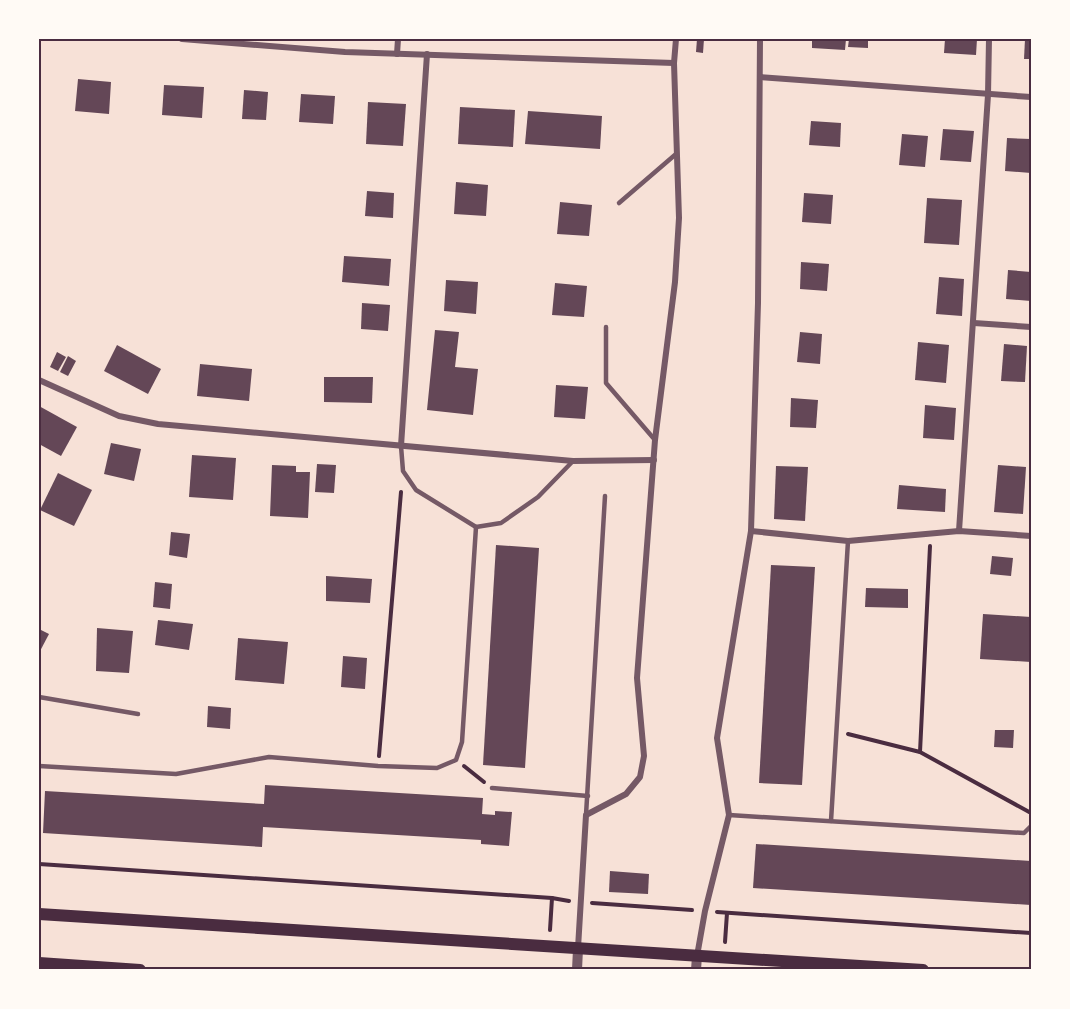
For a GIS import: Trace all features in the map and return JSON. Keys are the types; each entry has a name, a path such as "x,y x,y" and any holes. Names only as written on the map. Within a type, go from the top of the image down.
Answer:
{"main road":[{"path":"39,915 923,970"},
{"path":"39,963 140,970"}],"street":[{"path":"182,39 398,54 674,63"},
{"path":"398,39 398,54"},
{"path":"577,970 586,815 626,794 640,777 644,756 637,678 655,440 675,282 679,218 674,63 676,39"},
{"path":"696,970 705,911 729,815 717,738 751,531 758,303 760,39"},
{"path":"959,531 988,95 989,39"},
{"path":"401,446 427,54"},
{"path":"760,77 1031,97"},
{"path":"974,323 1031,327"},
{"path":"39,380 119,416 158,424 573,461 654,460"},
{"path":"751,531 848,541 959,531 1031,536"}],"lane":[{"path":"618,202 676,154"},
{"path":"606,327 606,383 655,440"},
{"path":"401,446 403,471 416,490 476,527 501,523 538,497 573,461"},
{"path":"586,815 605,496"},
{"path":"39,766 176,774 269,757 378,766 437,768 456,760 462,742 476,527"},
{"path":"831,821 848,541"},
{"path":"39,697 138,714"},
{"path":"492,788 588,796"},
{"path":"729,815 1024,833 1031,826"}],"path":[{"path":"378,766 403,471"},
{"path":"920,752 931,533"},
{"path":"836,731 920,752 1031,813"},
{"path":"456,760 492,788"},
{"path":"39,864 1031,933"}],"building":[{"path":"697,39 704,39 703,53 696,52"},
{"path":"812,39 846,39 845,50 812,48"},
{"path":"849,39 868,39 868,48 848,47"},
{"path":"945,39 977,39 976,55 944,53"},
{"path":"1025,39 1031,39 1031,59 1024,59"},
{"path":"78,79 111,82 109,114 75,111"},
{"path":"164,85 204,87 202,118 162,115"},
{"path":"244,90 268,92 266,120 242,119"},
{"path":"301,94 335,96 333,124 299,122"},
{"path":"368,102 406,104 403,146 366,144"},
{"path":"460,107 515,110 513,147 458,144"},
{"path":"528,111 602,116 600,149 525,144"},
{"path":"811,121 841,123 840,147 809,145"},
{"path":"943,129 974,131 971,162 940,160"},
{"path":"902,134 928,136 925,167 899,165"},
{"path":"1007,138 1031,139 1031,173 1005,171"},
{"path":"456,182 488,185 486,216 454,214"},
{"path":"367,191 394,193 393,218 365,216"},
{"path":"804,193 833,195 831,224 802,222"},
{"path":"927,198 962,200 959,245 924,243"},
{"path":"560,202 592,205 589,236 557,234"},
{"path":"344,256 391,259 389,286 342,282"},
{"path":"801,262 829,264 827,291 800,289"},
{"path":"1008,270 1031,272 1031,301 1006,299"},
{"path":"939,277 964,279 962,316 936,314"},
{"path":"446,280 478,282 476,314 444,311"},
{"path":"555,283 587,286 584,317 552,315"},
{"path":"362,303 390,305 388,331 361,329"},
{"path":"435,330 459,332 455,367 478,369 473,415 427,410"},
{"path":"800,332 822,334 820,364 797,362"},
{"path":"918,342 949,345 946,383 915,380"},
{"path":"1004,344 1027,346 1025,382 1001,381"},
{"path":"117,345 161,369 148,394 104,371"},
{"path":"57,352 66,357 58,371 50,367"},
{"path":"68,356 76,361 68,376 60,372"},
{"path":"200,364 252,369 249,401 197,396"},
{"path":"324,377 373,377 372,403 324,402"},
{"path":"556,385 588,387 585,419 554,417"},
{"path":"791,398 818,400 816,428 790,427"},
{"path":"925,405 956,408 954,440 923,438"},
{"path":"39,406 77,427 61,456 39,444"},
{"path":"111,443 141,449 134,481 104,474"},
{"path":"192,455 236,458 233,500 189,497"},
{"path":"317,464 336,465 334,493 315,492"},
{"path":"272,465 296,466 296,472 310,472 308,518 270,516"},
{"path":"998,465 1026,467 1023,514 994,512"},
{"path":"776,466 808,467 805,521 774,519"},
{"path":"58,473 92,490 74,526 40,510"},
{"path":"899,485 946,489 945,512 897,509"},
{"path":"171,532 190,534 187,558 169,555"},
{"path":"496,545 539,548 525,768 483,765"},
{"path":"992,556 1013,558 1011,576 990,574"},
{"path":"771,565 815,567 802,785 759,783"},
{"path":"326,576 372,579 370,603 326,601"},
{"path":"155,582 172,584 170,609 153,607"},
{"path":"866,588 908,589 908,608 865,607"},
{"path":"983,614 1031,617 1031,662 980,659"},
{"path":"158,620 193,624 189,650 155,645"},
{"path":"97,628 133,631 129,673 96,671"},
{"path":"39,629 49,634 39,653"},
{"path":"238,638 288,642 284,684 235,680"},
{"path":"343,656 367,658 365,689 341,687"},
{"path":"208,706 231,708 230,729 207,727"},
{"path":"995,730 1014,730 1013,748 994,747"},
{"path":"265,785 483,798 482,814 495,815 495,811 512,812 509,846 481,844 481,840 263,827 262,847 43,833 45,791 264,804"},
{"path":"756,844 1031,861 1031,905 753,888"},
{"path":"610,871 649,874 648,894 609,892"}]}
